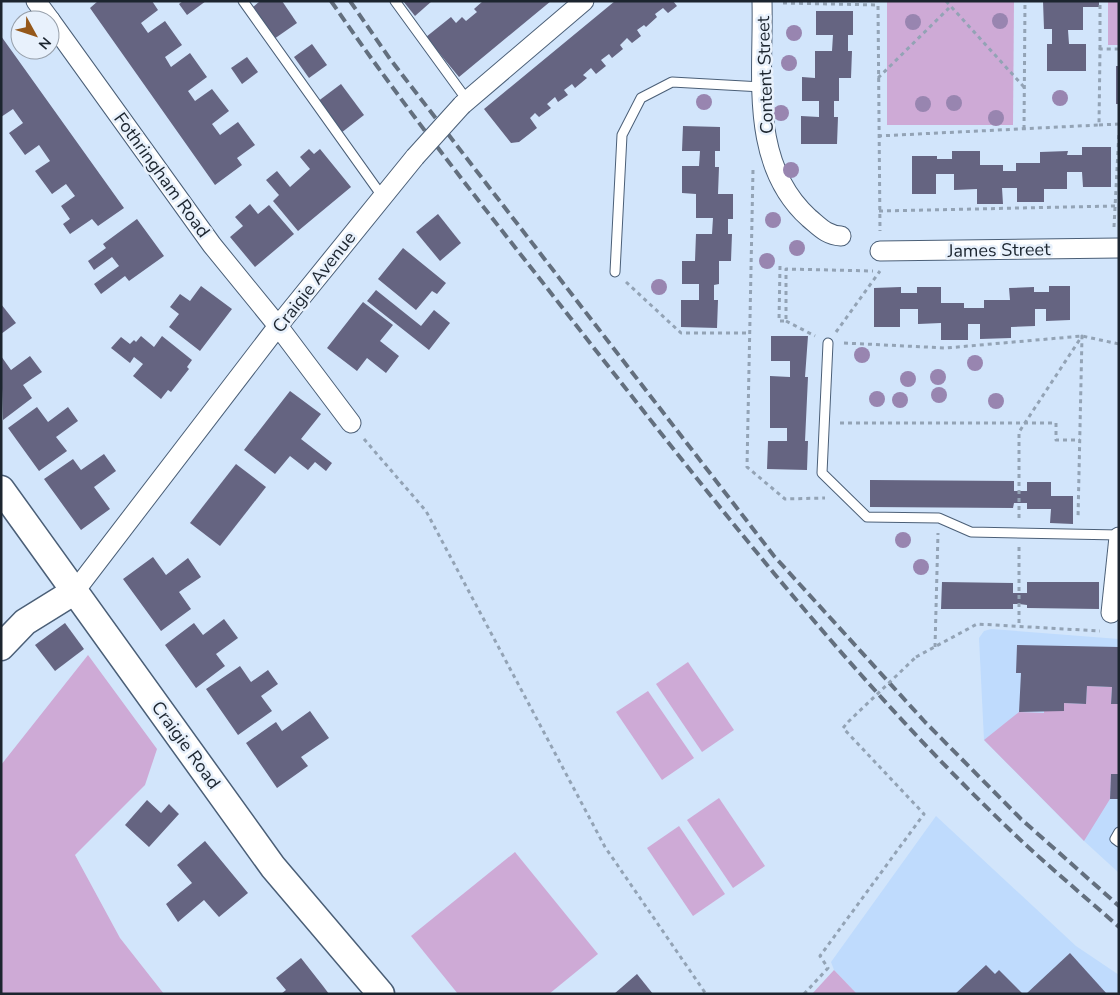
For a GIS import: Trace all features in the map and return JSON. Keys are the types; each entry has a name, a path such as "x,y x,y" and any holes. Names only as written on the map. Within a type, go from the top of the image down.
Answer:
{"main road":[{"name":"Craigie Road","path":"1,488 273,867 381,994"},
{"path":"1,647 25,622 75,591"}],"street":[{"name":"Craigie Avenue","path":"75,591 278,326 415,157 465,103 584,1"},
{"name":"Content Street","path":"762,2 764,134 778,176 801,210 829,235 841,236"},
{"name":"Fothringham Road","path":"60,34 212,245 278,326 351,424"},
{"name":"James Street","path":"880,251 1116,248"},
{"path":"1111,613 1119,536"}],"lane":[{"path":"244,1 382,196"},
{"path":"395,1 465,103"},
{"path":"615,272 622,135 641,98 672,82 762,87"},
{"path":"828,343 822,473 867,517 939,518 971,532 1119,536"},
{"path":"1119,832 1115,839 1119,842"}],"path":[{"path":"946,1 949,8 1024,88"},
{"path":"1024,129 1025,1"},
{"path":"1099,126 1100,1"},
{"path":"762,2 878,3 880,271 828,343"},
{"path":"878,78 949,8"},
{"path":"1100,49 1119,49"},
{"path":"878,136 1119,124"},
{"path":"1116,248 1115,206 1119,130"},
{"path":"753,168 747,467 785,498 847,497"},
{"path":"879,211 1115,206"},
{"path":"780,266 779,321 786,321 828,343 946,348 1082,336 1119,344"},
{"path":"786,321 786,269 880,271"},
{"path":"615,272 681,334 750,332"},
{"path":"1020,627 1020,432 1082,336"},
{"path":"1077,534 1082,336"},
{"path":"824,423 1056,423 1056,440 1080,440"},
{"path":"351,424 426,510 605,848 706,994"},
{"path":"935,647 939,518"},
{"path":"804,994 828,968 820,956 924,814 843,728 916,657 977,624 1106,631 1111,613"}],"shaded area":[{"path":"887,1 1014,1 1013,125 887,125"},
{"path":"1108,1 1119,1 1119,45 1108,45"},
{"path":"991,629 1119,639 1119,873 1084,841 984,740 979,638 984,631"},
{"path":"88,655 157,749 145,785 75,855 120,938 164,994 1,994 1,765"},
{"path":"688,662 734,730 702,752 656,684"},
{"path":"1087,686 1112,687 1111,704 1119,704 1118,774 1111,774 1110,799 1084,841 984,740 1019,712 1044,713 1044,710 1064,703 1086,704"},
{"path":"648,691 694,758 662,780 616,712"},
{"path":"719,798 765,866 733,888 687,820"},
{"path":"936,816 1076,946 1119,975 1119,994 857,994 834,970 831,962"},
{"path":"679,826 725,894 693,916 647,848"},
{"path":"515,852 598,954 549,994 458,994 411,936"},
{"path":"834,970 857,994 812,994"}],"building":[{"path":"98,1 152,1 158,10 141,23 148,33 165,21 182,45 165,57 171,67 190,53 207,77 188,91 195,101 212,89 229,111 212,124 220,135 238,122 255,145 237,158 242,165 215,185 90,8"},
{"path":"183,1 206,1 187,15 179,4"},
{"path":"260,1 282,1 297,23 274,39 252,8"},
{"path":"403,1 432,1 415,16"},
{"path":"483,1 551,1 459,77 426,37 451,17 456,23 462,17 466,21 477,12 474,9"},
{"path":"615,1 673,1 677,6 668,13 663,8 655,14 657,17 646,27 644,25 637,30 641,36 632,43 627,38 620,45 623,49 612,58 609,54 601,60 606,66 596,74 591,68 583,75 587,78 575,88 572,84 564,90 568,95 558,102 555,97 547,104 551,108 539,117 535,113 530,118 537,128 519,142 511,143 484,109"},
{"path":"1043,1 1099,1 1099,7 1083,7 1083,30 1068,30 1069,44 1086,44 1086,71 1047,71 1047,44 1052,44 1052,29 1044,29"},
{"path":"816,11 853,11 853,35 848,35 848,51 852,51 851,78 839,78 839,101 834,101 834,117 838,117 837,144 801,144 801,116 819,117 819,101 802,101 802,77 815,78 815,51 832,51 833,35 816,35"},
{"path":"1,36 10,49 10,60 18,60 124,208 98,226 92,219 70,234 63,224 70,219 61,206 75,196 66,184 52,194 35,171 50,161 39,145 25,155 9,133 23,123 13,109 1,117"},
{"path":"312,44 327,65 309,78 294,57"},
{"path":"247,57 258,72 242,84 231,68"},
{"path":"1116,66 1119,66 1119,104 1116,104"},
{"path":"341,84 364,115 341,133 317,102"},
{"path":"683,126 720,127 720,151 715,151 715,167 719,167 718,194 733,194 733,219 728,219 728,234 732,234 731,261 719,261 719,284 714,285 714,300 718,300 717,328 681,327 681,300 699,300 699,284 682,284 682,261 695,261 696,234 712,234 713,218 696,218 696,194 682,193 682,166 699,166 700,151 682,151"},
{"path":"1082,147 1111,147 1111,187 1083,187 1082,172 1067,172 1067,189 1044,189 1044,202 1017,202 1017,188 1002,188 1003,204 977,204 977,189 954,190 954,174 936,174 936,194 912,194 912,156 937,156 937,159 952,159 952,151 980,151 980,165 1003,165 1003,171 1016,171 1016,163 1040,163 1040,152 1068,151 1067,155 1082,155"},
{"path":"309,149 314,154 320,149 351,187 298,231 273,201 279,195 266,180 277,171 290,187 310,169 300,157"},
{"path":"250,204 258,214 269,205 294,234 255,267 230,237 243,226 235,217"},
{"path":"438,214 461,243 440,261 416,232"},
{"path":"137,219 164,256 129,281 125,276 101,294 94,284 119,266 112,257 94,270 88,261 106,248 103,244"},
{"path":"403,248 446,283 437,294 432,291 416,310 378,279"},
{"path":"201,286 232,309 200,351 169,327 179,314 170,307 180,294 190,301"},
{"path":"1049,286 1070,286 1070,320 1046,321 1046,309 1035,309 1035,326 1011,327 1011,338 980,339 980,324 968,324 968,340 941,340 941,323 918,324 918,309 900,309 900,327 874,327 874,288 901,287 901,293 917,293 917,287 941,287 941,303 964,303 964,308 984,308 984,300 1010,300 1009,288 1034,287 1034,292 1049,292"},
{"path":"376,290 421,326 434,310 450,323 429,350 367,301"},
{"path":"363,302 393,325 380,341 399,356 386,373 367,358 357,371 327,348"},
{"path":"1,304 16,323 1,334"},
{"path":"141,336 154,347 162,336 192,360 187,367 189,369 171,392 168,390 161,399 133,376 143,364 134,357 130,363 111,348 121,337 130,344 134,340 136,342"},
{"path":"771,336 808,336 805,377 808,377 805,441 808,441 807,470 767,469 768,441 787,441 787,428 770,428 770,376 790,377 790,361 771,361"},
{"path":"1,356 11,370 30,356 42,372 23,385 32,398 3,420"},
{"path":"290,391 321,414 301,439 332,463 326,471 315,462 308,470 290,456 275,474 244,450"},
{"path":"37,407 48,422 68,407 78,421 56,437 67,451 39,471 8,428"},
{"path":"104,454 116,471 94,487 110,509 81,530 44,479 73,459 81,470"},
{"path":"236,464 266,487 220,546 190,523"},
{"path":"870,480 1014,481 1014,491 1027,491 1027,482 1051,482 1051,496 1073,496 1073,524 1050,523 1051,509 1027,509 1027,503 1014,503 1013,508 870,507"},
{"path":"153,557 166,575 188,558 201,577 179,592 191,609 161,631 123,579"},
{"path":"942,582 1013,583 1013,593 1027,593 1027,582 1099,582 1099,609 1027,608 1027,605 1013,604 1013,609 941,609"},
{"path":"224,619 238,638 216,654 225,666 196,688 165,645 194,623 203,635"},
{"path":"65,623 84,649 55,671 35,645"},
{"path":"1017,645 1119,647 1119,704 1111,704 1112,687 1087,686 1086,704 1064,703 1064,711 1019,712 1021,673 1016,673"},
{"path":"240,666 251,682 268,670 278,684 261,696 272,711 238,735 206,689"},
{"path":"310,711 329,738 301,757 308,766 277,788 246,743 276,722 282,731"},
{"path":"1111,774 1119,774 1119,799 1110,799"},
{"path":"147,800 161,813 169,804 179,814 149,847 125,825"},
{"path":"205,841 248,893 219,917 204,900 178,922 166,904 192,883 177,865"},
{"path":"1070,953 1107,994 1026,994"},
{"path":"301,958 329,994 281,994 286,990 276,978"},
{"path":"986,965 995,974 999,970 1023,994 955,994"},
{"path":"637,974 653,994 614,994"}],"railway":[{"path":"331,1 425,131 689,469 791,594 952,773 1022,842 1119,927"},
{"path":"350,1 390,59 774,556 925,722 1021,819 1119,906"}]}
